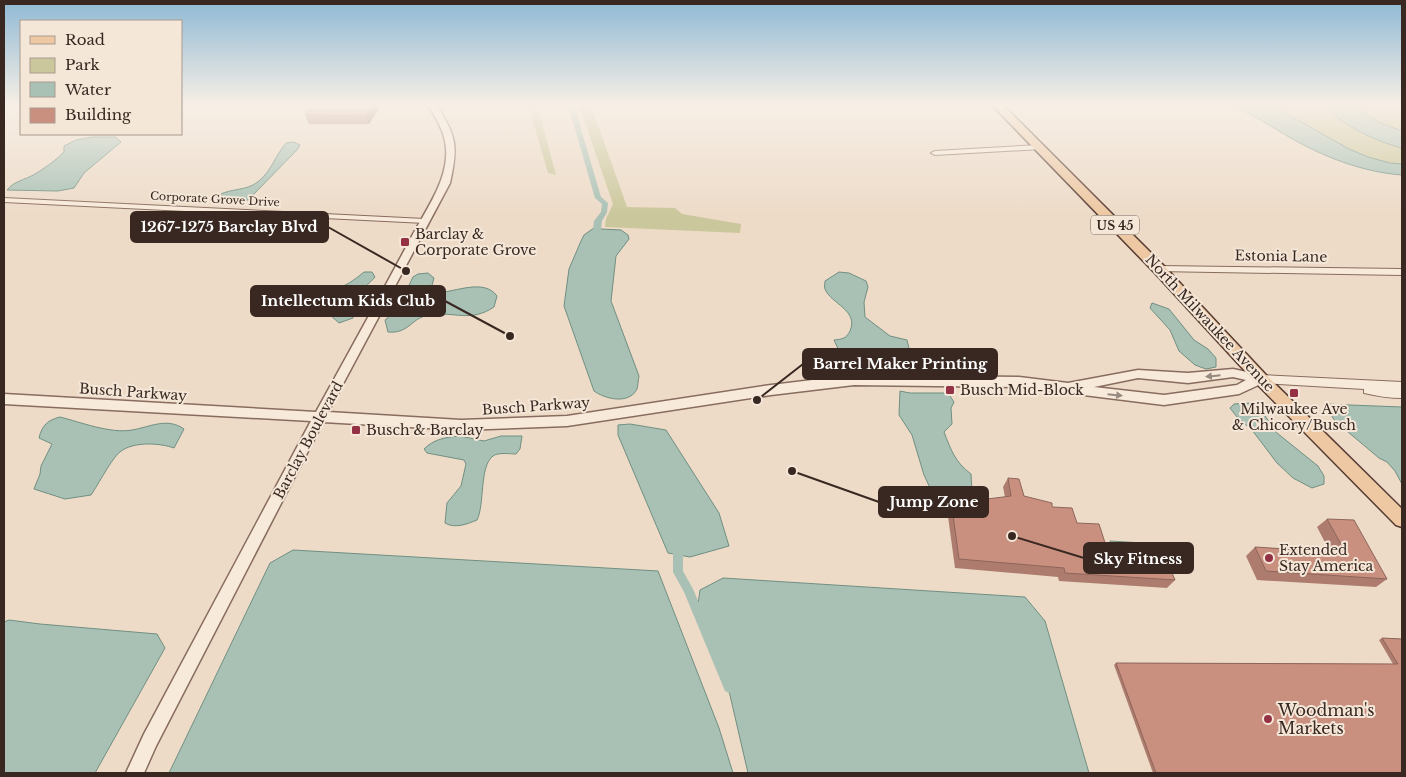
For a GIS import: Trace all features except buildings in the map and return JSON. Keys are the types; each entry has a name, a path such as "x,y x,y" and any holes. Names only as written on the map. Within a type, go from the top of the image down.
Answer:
{"main road":[{"name":"North Milwaukee Avenue","path":"1033,141 1159,269 1261,378 1402,520"}],"street":[{"name":"Barclay Boulevard","path":"135,773 150,740 319,418 384,300 445,183 451,159 450,141"},
{"path":"935,153 1039,147"},
{"name":"Corporate Grove Drive","path":"4,200 425,222"},
{"name":"Estonia Lane","path":"1159,269 1402,272"},
{"name":"Busch Parkway","path":"1067,387 1138,374 1188,378 1233,373 1261,378"},
{"path":"1261,378 1402,386"},
{"name":"Busch Parkway","path":"4,399 462,425 558,421 854,380 1019,382 1067,387 1095,393 1164,400 1239,388 1261,378"},
{"path":"1351,384 1378,393 1402,394"}],"green space":[{"path":"539,141 547,141 556,175 548,173"},
{"path":"591,141 604,141 627,207 675,208 682,214 741,224 740,233 605,227 606,219 613,204"},
{"path":"1333,141 1380,141 1402,148 1402,164 1367,157"}],"water":[{"path":"73,141 121,142 84,173 74,188 58,191 7,190 54,161 64,152 64,146"},
{"path":"1297,141 1335,141 1368,157 1402,164 1402,175 1358,167"},
{"path":"1380,141 1402,141 1402,148"},
{"path":"294,142 300,145 297,150 248,200 220,200 216,197 220,194 248,187 259,181 264,177 286,143"},
{"path":"598,225 601,229 621,230 628,235 629,239 616,256 611,301 639,376 637,389 633,394 623,399 610,398 594,391 564,306 569,269 584,235"},
{"path":"364,272 372,272 375,277 354,299 352,304 353,318 339,323 323,306 292,305 284,301 295,291 302,289 343,286"},
{"path":"839,272 849,273 866,281 868,287 864,302 865,317 890,336 907,340 909,348 901,355 850,356 839,351 834,340 847,336 852,324 851,318 848,312 828,294 825,289 825,281"},
{"path":"428,273 434,278 431,289 436,293 469,287 485,288 497,296 494,307 485,312 470,316 439,314 424,316 406,328 395,332 388,332 385,320 397,310 413,277 418,274"},
{"path":"1152,303 1169,309 1194,340 1208,349 1216,358 1216,367 1206,369 1195,365 1179,351 1170,330 1150,308"},
{"path":"900,391 910,393 948,393 954,402 951,408 952,424 944,432 957,460 971,474 972,491 965,495 939,495 931,490 924,475 912,435 899,415"},
{"path":"1251,403 1263,413 1277,433 1318,466 1324,476 1324,484 1312,488 1293,478 1277,463 1252,430 1230,408 1234,404"},
{"path":"1324,404 1402,407 1402,484 1395,471 1387,462 1379,458 1335,421"},
{"path":"60,417 96,427 124,431 165,423 178,425 184,429 174,448 147,444 125,448 113,460 91,495 65,499 34,489 41,466 52,444 39,438 40,433 46,424"},
{"path":"630,424 666,430 719,513 729,546 690,557 668,553 618,435 618,425"},
{"path":"460,436 484,441 501,436 522,436 520,449 516,454 498,454 489,461 484,477 481,505 477,520 453,526 445,523 447,503 461,486 466,464 464,460 427,453 424,449 440,439"},
{"path":"1110,541 1143,543 1148,556 1114,554"},
{"path":"293,550 658,571 719,728 733,773 169,773 270,563"},
{"path":"723,578 1025,597 1045,621 1089,773 748,773 726,678 697,611 700,590"},
{"path":"9,620 157,634 165,648 95,773 4,773 4,622"}],"waterway":[{"path":"582,141 598,198 605,203 604,212 598,221 596,237"},
{"path":"674,545 678,554 678,572 688,589 729,687"}],"place":[{"name":"Barclay & Corporate Grove","path":"405,242"},
{"name":"1267-1275 Barclay Blvd","path":"406,271"},
{"name":"Intellectum Kids Club","path":"510,336"},
{"name":"Busch Mid-Block","path":"950,390"},
{"name":"Milwaukee Ave & Chicory/Busch","path":"1294,393"},
{"name":"Barrel Maker Printing","path":"757,400"},
{"name":"Busch & Barclay","path":"356,430"},
{"name":"Jump Zone","path":"792,471"},
{"name":"Sky Fitness","path":"1012,536"},
{"name":"Extended Stay America","path":"1269,558"},
{"name":"Woodman's Markets","path":"1268,719"}]}
